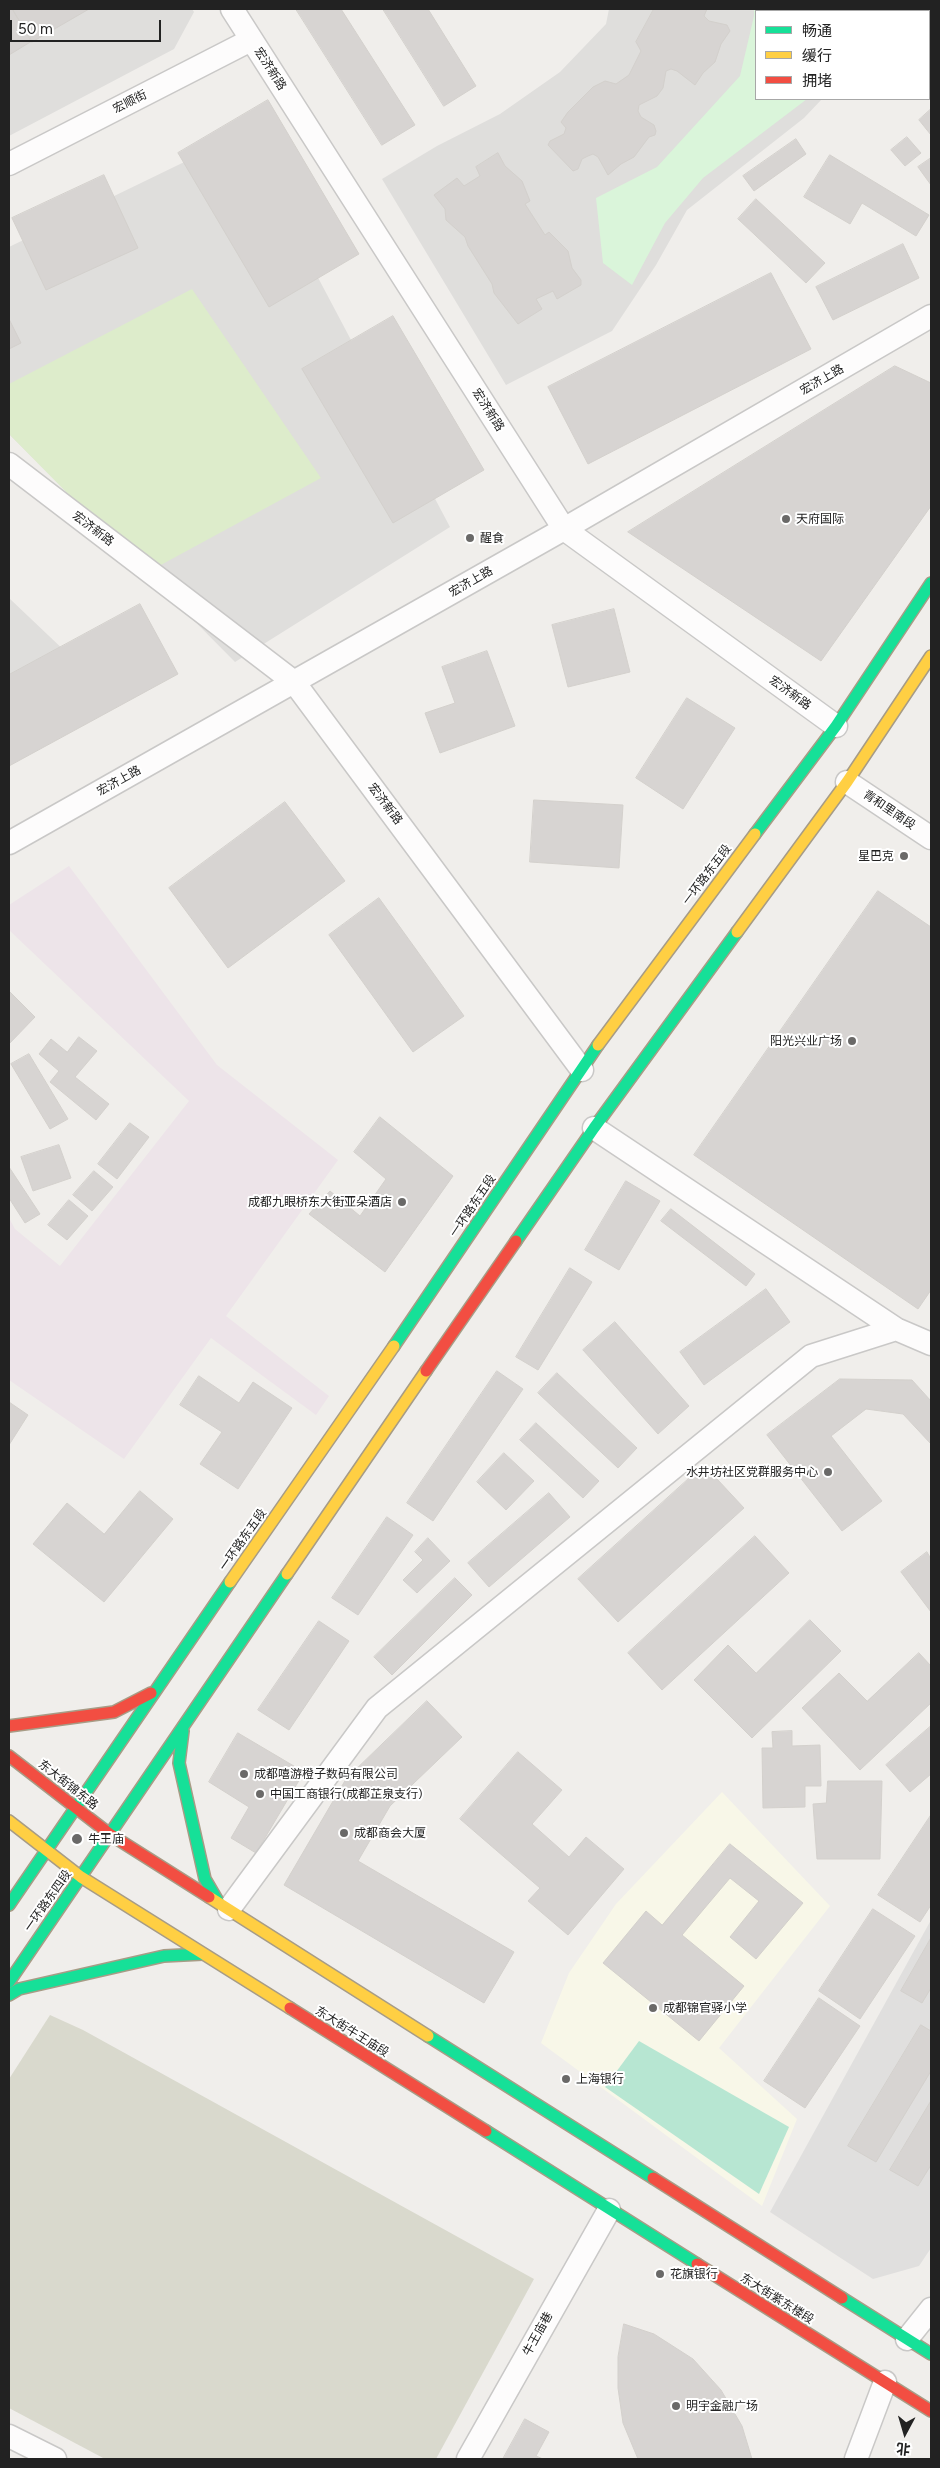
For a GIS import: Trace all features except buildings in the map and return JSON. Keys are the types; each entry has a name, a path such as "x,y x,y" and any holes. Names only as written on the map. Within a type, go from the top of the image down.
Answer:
{"main road":[{"name":"一环路东五段","path":"45,1851 356,1402 612,1026 836,726 931,583"},
{"path":"931,656 847,782 594,1128 360,1465 111,1835 931,2354"},
{"path":"9,1726 114,1712 154,1691"},
{"path":"183,1728 179,1763 205,1879 224,1907"},
{"name":"东大街锦东路","path":"9,1756 111,1835"},
{"path":"9,1821 45,1851 81,1877"},
{"name":"一环路东四段","path":"9,1982 111,1835"},
{"path":"9,1906 45,1851"},
{"name":"东大街牛王庙段","path":"81,1877 609,2210"},
{"path":"9,1995 20,1989 164,1956 202,1954"},
{"name":"东大街紫东楼段","path":"609,2210 931,2411"}],"street":[{"name":"宏济新路","path":"232,9 564,529 836,726"},
{"name":"宏顺街","path":"9,164 251,40"},
{"name":"宏济上路","path":"9,843 564,529 931,316"},
{"name":"宏济新路","path":"9,464 294,682 582,1070"},
{"name":"青和里南段","path":"847,782 931,838"},
{"path":"594,1128 896,1329 931,1344"},
{"path":"224,1907 377,1708 811,1356 896,1329"},
{"name":"牛王庙巷","path":"468,2459 609,2210"},
{"path":"907,2339 931,2309"},
{"path":"856,2459 885,2382"},
{"path":"9,2436 55,2459"}],"shaded area":[{"path":"9,9 192,9 194,12 174,49 9,136"},
{"path":"609,9 825,9 755,10 755,100 821,100 804,118 687,210 656,265 612,331 506,385 382,179 437,146 500,114 560,72 606,24"},
{"path":"242,134 450,527 235,662 9,434 9,247"},
{"path":"9,598 108,692 9,761"},
{"path":"69,866 217,1065 338,1160 226,1316 329,1396 316,1415 211,1338 124,1459 9,1380 9,1218 15,1229 60,1266 189,1101 9,930 9,905"},
{"name":"成都锦官驿小学","path":"722,1792 830,1906 719,2048 797,2119 762,2206 541,2043 569,1973 616,1904"},
{"path":"931,1920 931,2248 919,2266 873,2279 770,2212"},
{"path":"50,2015 83,2030 534,2279 436,2459 105,2459 9,2408 9,2079"}],"green space":[{"path":"754,9 811,9 755,10 755,100 806,100 703,178 665,223 632,285 603,263 596,198 657,167 740,76"},
{"path":"192,289 321,478 146,573 9,434 9,384"},
{"path":"639,2041 789,2127 759,2194 605,2087"}],"traffic: fast":[{"path":"755,834 836,726 931,583"},
{"path":"516,1241 594,1128 737,932"},
{"path":"394,1346 598,1045"},
{"path":"9,1982 287,1574"},
{"path":"9,1905 230,1582"},
{"path":"183,1731 179,1763 205,1879 219,1903"},
{"path":"9,1995 19,1989 164,1956 203,1954"},
{"path":"428,2036 653,2178"},
{"path":"486,2131 697,2264"},
{"path":"842,2298 931,2354"}],"traffic: slow":[{"path":"737,932 847,782 931,656"},
{"path":"598,1045 755,834"},
{"path":"230,1582 394,1346"},
{"path":"287,1574 426,1371"},
{"path":"9,1821 81,1877 290,2008"},
{"path":"209,1897 428,2036"}],"traffic: jam":[{"path":"426,1371 516,1241"},
{"path":"9,1726 114,1712 151,1693"},
{"path":"9,1756 111,1835 209,1897"},
{"path":"290,2008 486,2131"},
{"path":"653,2178 842,2298"},
{"path":"697,2264 931,2411"}],"place":[{"name":"天府国际","path":"786,519"},
{"name":"醒食","path":"470,538"},
{"name":"星巴克","path":"904,856"},
{"name":"阳光兴业广场","path":"852,1041"},
{"name":"成都九眼桥东大街亚朵酒店","path":"402,1202"},
{"name":"水井坊社区党群服务中心","path":"828,1472"},
{"name":"成都嘻游橙子数码有限公司","path":"244,1774"},
{"name":"中国工商银行(成都芷泉支行)","path":"260,1794"},
{"name":"成都商会大厦","path":"344,1833"},
{"name":"牛王庙","path":"77,1839"},
{"name":"成都锦官驿小学","path":"653,2008"},
{"name":"上海银行","path":"566,2079"},
{"name":"花旗银行","path":"660,2274"},
{"name":"明宇金融广场","path":"676,2406"}]}
